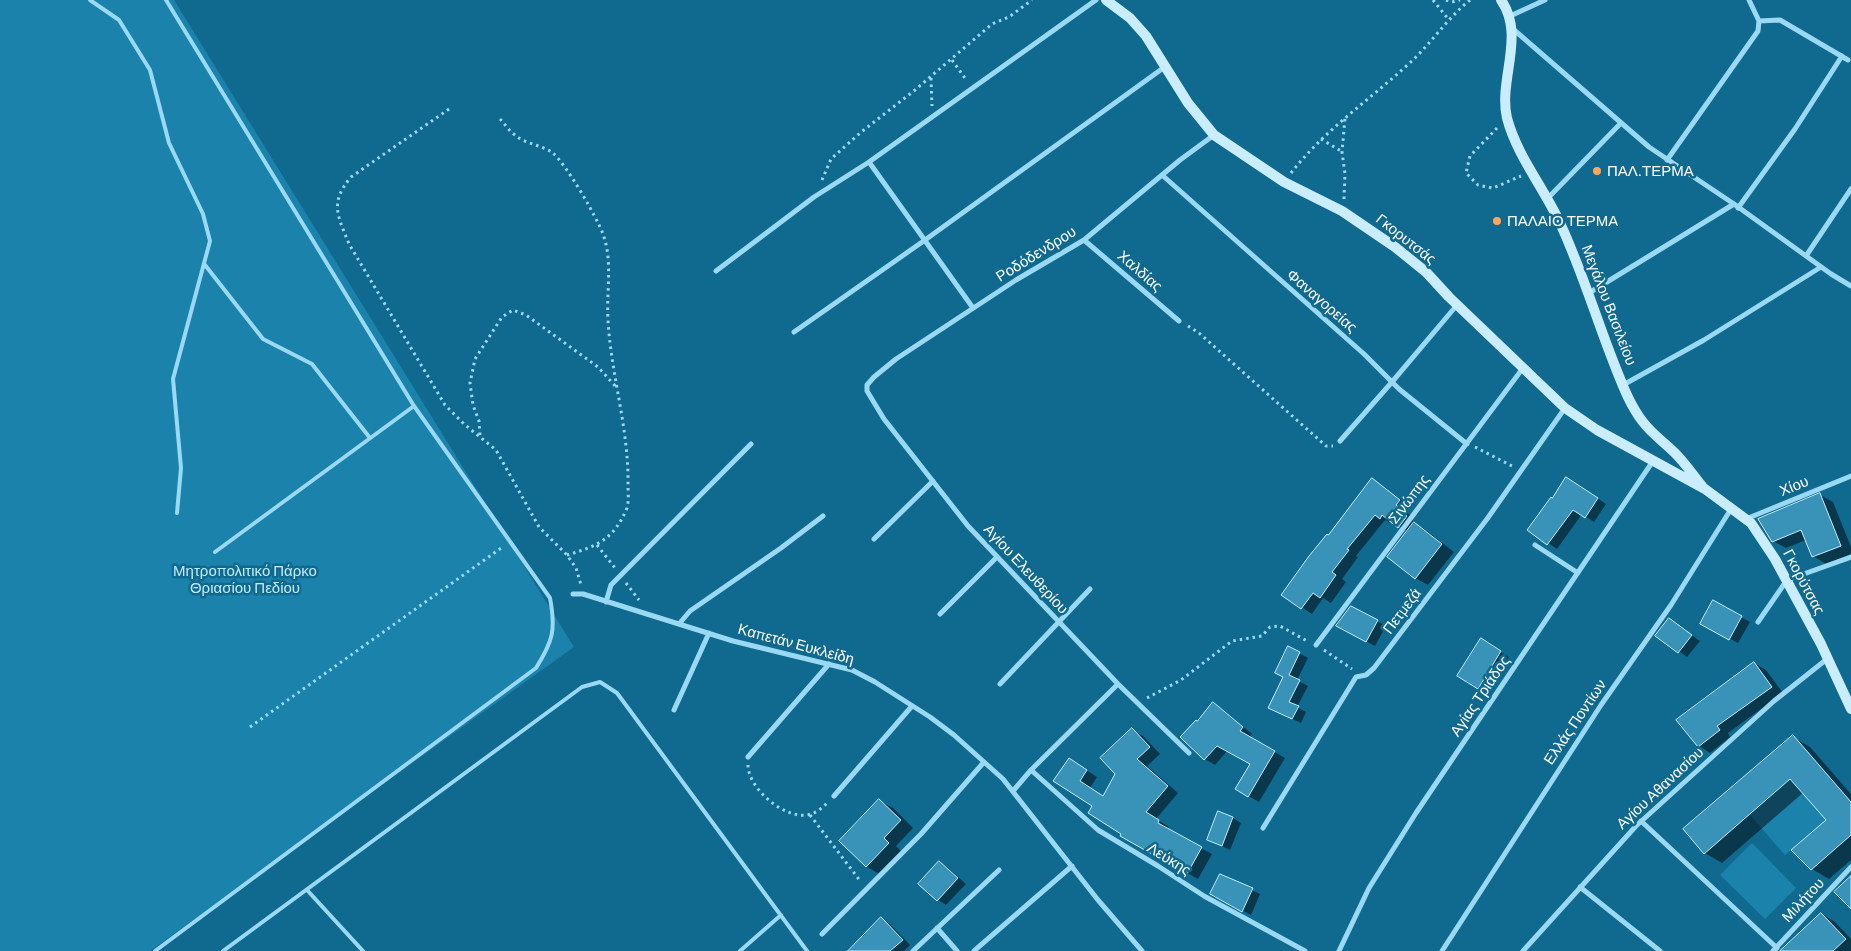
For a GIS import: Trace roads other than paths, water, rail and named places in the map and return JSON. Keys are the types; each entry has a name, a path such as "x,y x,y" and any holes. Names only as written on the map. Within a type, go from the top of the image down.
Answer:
{"main road":[{"name":"Γκορυτσάς","path":"1106,0 1130,18 1146,36 1188,103 1214,135 1284,182 1342,211 1402,253 1426,272 1565,408 1597,430 1705,489"},
{"path":"1500,0 1505,7 1509,22"},
{"name":"Μεγάλου Βασιλείου","path":"1509,22 1510,63 1506,100 1508,120 1532,171 1560,221 1630,401 1643,422 1676,454 1705,489"},
{"name":"Γκορύτσας","path":"1705,489 1746,519 1764,539 1787,580 1851,709"}],"street":[{"path":"716,271 814,197 870,162 1096,0"},
{"path":"1545,0 1509,22 1621,123 1667,160 1851,286"},
{"path":"1667,160 1758,31 1759,21 1749,0"},
{"path":"1759,21 1780,20 1848,60"},
{"path":"1589,293 1736,206 1795,129 1842,56"},
{"path":"794,332 1166,66"},
{"path":"1547,199 1621,123"},
{"name":"Ροδόδενδρου","path":"867,385 896,359 973,308 1084,240 1162,175 1214,135"},
{"path":"870,162 973,308"},
{"name":"Φαναγορείας","path":"1162,175 1364,354 1392,382 1467,444"},
{"path":"1806,256 1851,189"},
{"name":"Χαλδίας","path":"1084,240 1179,321"},
{"path":"1623,385 1704,340 1821,267"},
{"path":"1340,441 1457,304"},
{"name":"Σινώπης","path":"1316,645 1523,368"},
{"name":"Αγίου Ελευθερίου","path":"867,385 867,391 884,420 968,526 1118,684 1189,753"},
{"name":"Πετμεζά","path":"1263,828 1356,676 1366,675 1374,668 1487,518 1565,408"},
{"path":"606,602 611,585 751,444"},
{"name":"Αγίας Τριάδος","path":"1339,951 1369,888 1411,822 1653,461"},
{"name":"Χίου","path":"1746,519 1851,476"},
{"path":"874,539 933,481"},
{"name":"Ελλάς Ποντίων","path":"1442,951 1595,713 1671,605 1730,509"},
{"path":"679,624 690,610 781,548 823,516"},
{"path":"1535,545 1578,573"},
{"path":"1758,622 1787,580 1851,557"},
{"path":"940,614 997,558"},
{"path":"1000,684 1090,589"},
{"name":"Καπετάν Ευκλείδη","path":"573,594 583,594 733,641 852,670 875,682 954,735 1003,779 1130,939 1142,951"},
{"path":"674,710 709,633"},
{"name":"Αγίου Αθανασίου","path":"1523,951 1641,821 1774,701 1827,659"},
{"path":"748,757 829,664"},
{"path":"1013,791 1031,770 1118,684"},
{"path":"834,796 912,706"},
{"path":"822,934 921,834 984,762"},
{"name":"Λεύκης","path":"1031,770 1098,830 1204,896 1305,951"},
{"path":"1641,821 1775,949"},
{"path":"974,951 1072,866"},
{"name":"Μιλήτου","path":"1775,949 1851,867"},
{"path":"913,951 999,870"},
{"path":"1580,887 1660,951"},
{"path":"937,928 957,951"}],"lane":[{"path":"90,0 119,20 150,70 169,144 203,214 210,242 173,379 181,468 177,513"},
{"path":"155,951 536,668 547,650 553,633 553,615 550,598 414,406 166,0"},
{"path":"204,265 263,339 312,364 370,438"},
{"path":"215,552 414,406"},
{"path":"223,951 582,687 600,682 617,693 807,951"},
{"path":"307,890 363,951"},
{"path":"740,951 780,916"}],"place":[{"name":"ΠΑΛ.ΤΕΡΜΑ","path":"1597,171"},
{"name":"ΠΑΛΑΙΟ ΤΕΡΜΑ","path":"1497,221"}],"park label":[{"name":"Μητροπολιτικό Πάρκο Θριασίου Πεδίου","path":"245,580"}]}
